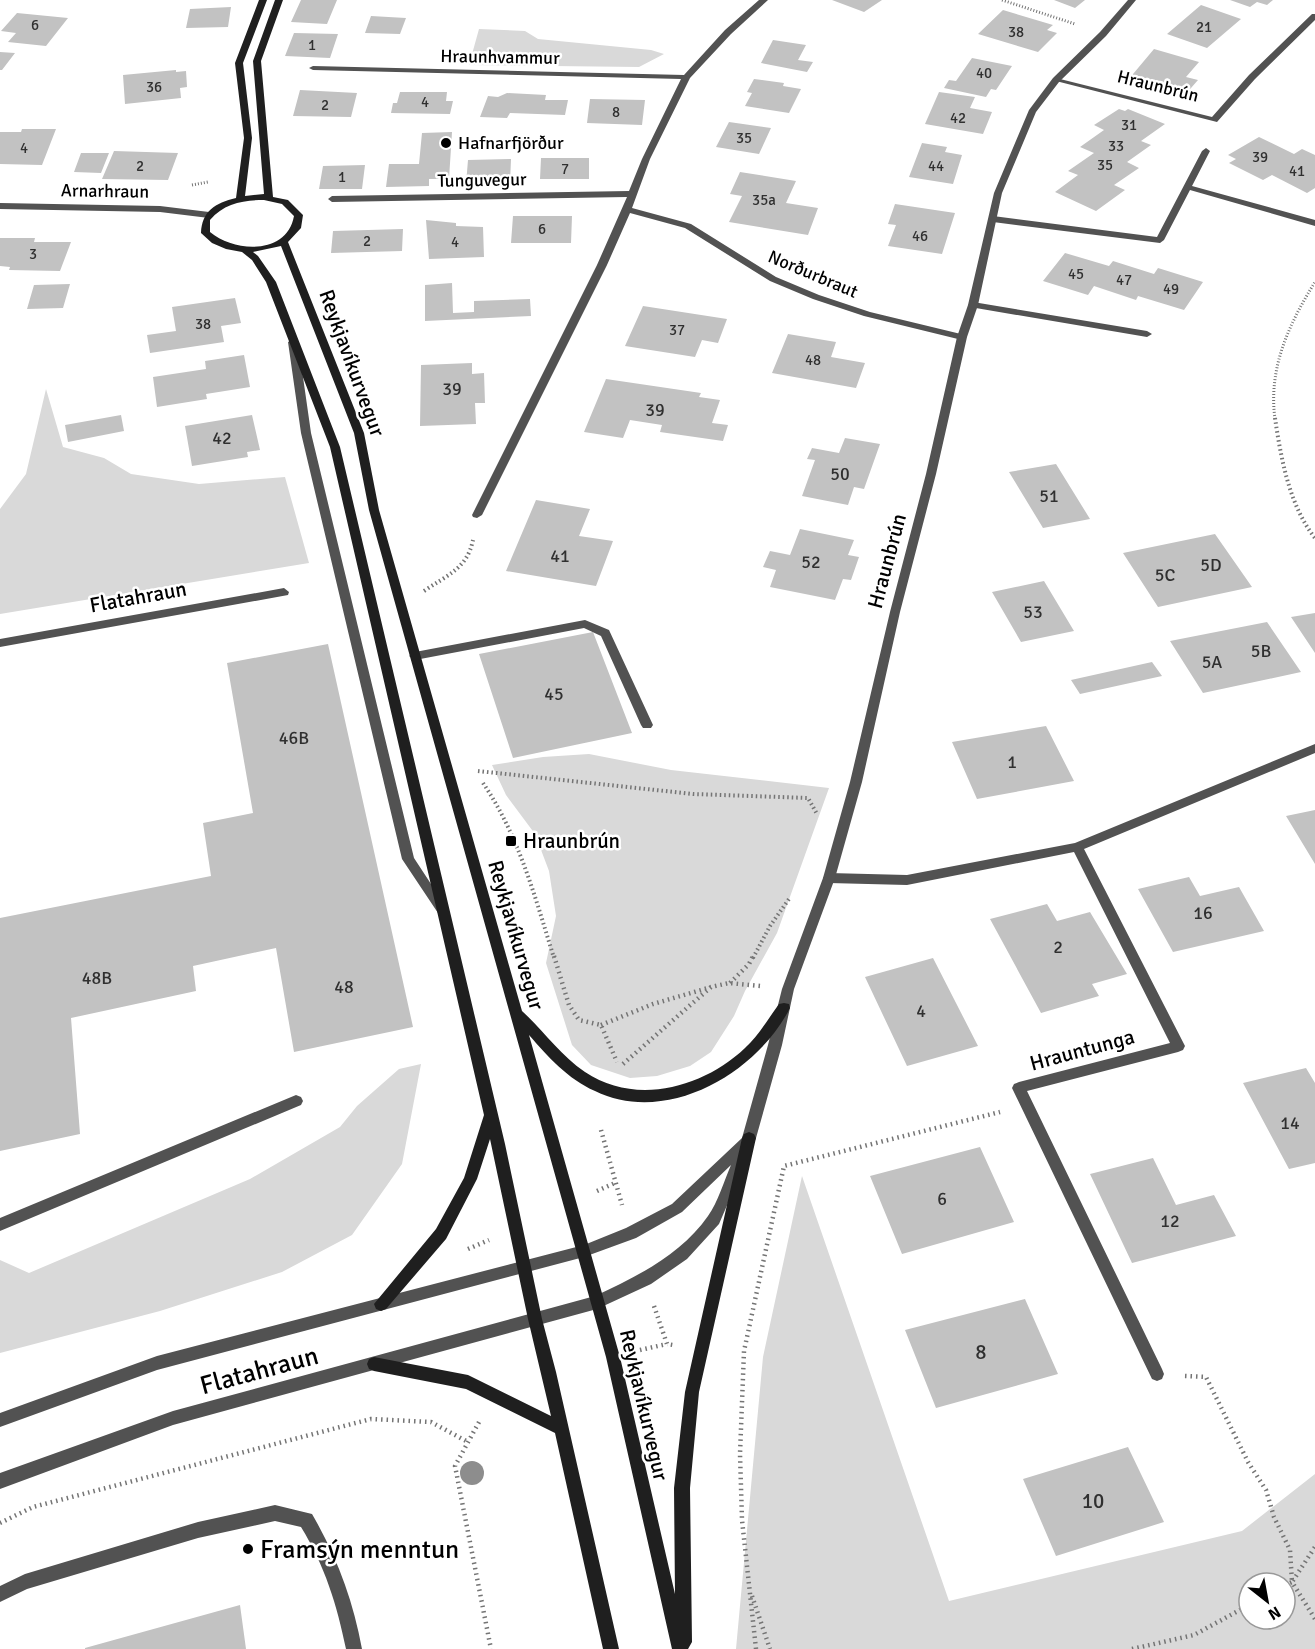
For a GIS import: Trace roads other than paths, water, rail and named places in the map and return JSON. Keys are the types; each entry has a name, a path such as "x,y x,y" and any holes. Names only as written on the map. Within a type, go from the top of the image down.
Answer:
{"main road":[{"path":"240,199 248,138 239,63 263,0"},
{"path":"269,198 257,61 279,0"},
{"path":"269,198 285,202 299,215 299,224 294,233 283,241 264,248 245,250 228,248 211,240 206,233 204,226 209,215 225,204 240,199 269,198"},
{"name":"Reykjavíkurvegur","path":"283,241 358,433 374,510 613,1357 682,1649"},
{"path":"245,250 255,258 271,282 335,447 491,1114 526,1268 535,1319 611,1649"},
{"path":"516,1013 581,1077 612,1092 633,1098 655,1098 699,1084 745,1057 784,1008"},
{"path":"381,1304 441,1234 470,1179 491,1114"},
{"path":"682,1649 682,1488 692,1392 749,1138"},
{"path":"374,1364 468,1382 560,1428"}],"street":[{"path":"477,515 602,265 686,76 728,32 764,0"},
{"name":"Hraunbrún","path":"535,1319 597,1302 646,1279 673,1260 714,1220 749,1138 788,989 829,878 856,782 895,612 999,194 1032,112 1056,80 1103,34 1132,0"},
{"name":"Hraunbrún","path":"1056,80 1214,120 1252,77 1315,16"},
{"name":"Hraunhvammur","path":"313,68 686,76"},
{"path":"993,219 1160,240 1206,151"},
{"path":"1188,188 1315,223"},
{"name":"Tunguvegur","path":"332,199 632,194"},
{"name":"Arnarhraun","path":"0,206 160,209 209,215"},
{"name":"Norðurbraut","path":"627,209 688,226 773,279 816,297 867,314 962,337"},
{"path":"973,305 1147,334"},
{"path":"291,334 306,433 408,859 444,914"},
{"name":"Flatahraun","path":"0,643 284,592"},
{"path":"415,656 585,624 605,633 647,725"},
{"path":"829,878 907,880 1077,847 1315,748"},
{"name":"Hrauntunga","path":"1077,847 1178,1046 1019,1088 1157,1374"},
{"path":"0,1225 296,1101"},
{"path":"526,1268 584,1251 631,1233 677,1208 749,1138"},
{"name":"Flatahraun","path":"0,1419 157,1363 526,1268"},
{"name":"Flatahraun","path":"0,1481 173,1418 535,1319"},
{"path":"0,1594 25,1582 198,1530 274,1513 306,1520 321,1542 335,1570 348,1613 354,1649"}],"place":[{"name":"Hafnarfjörður","path":"446,143"},
{"name":"Hraunbrún","path":"511,841"},
{"name":"Framsýn menntun","path":"248,1549"}]}
